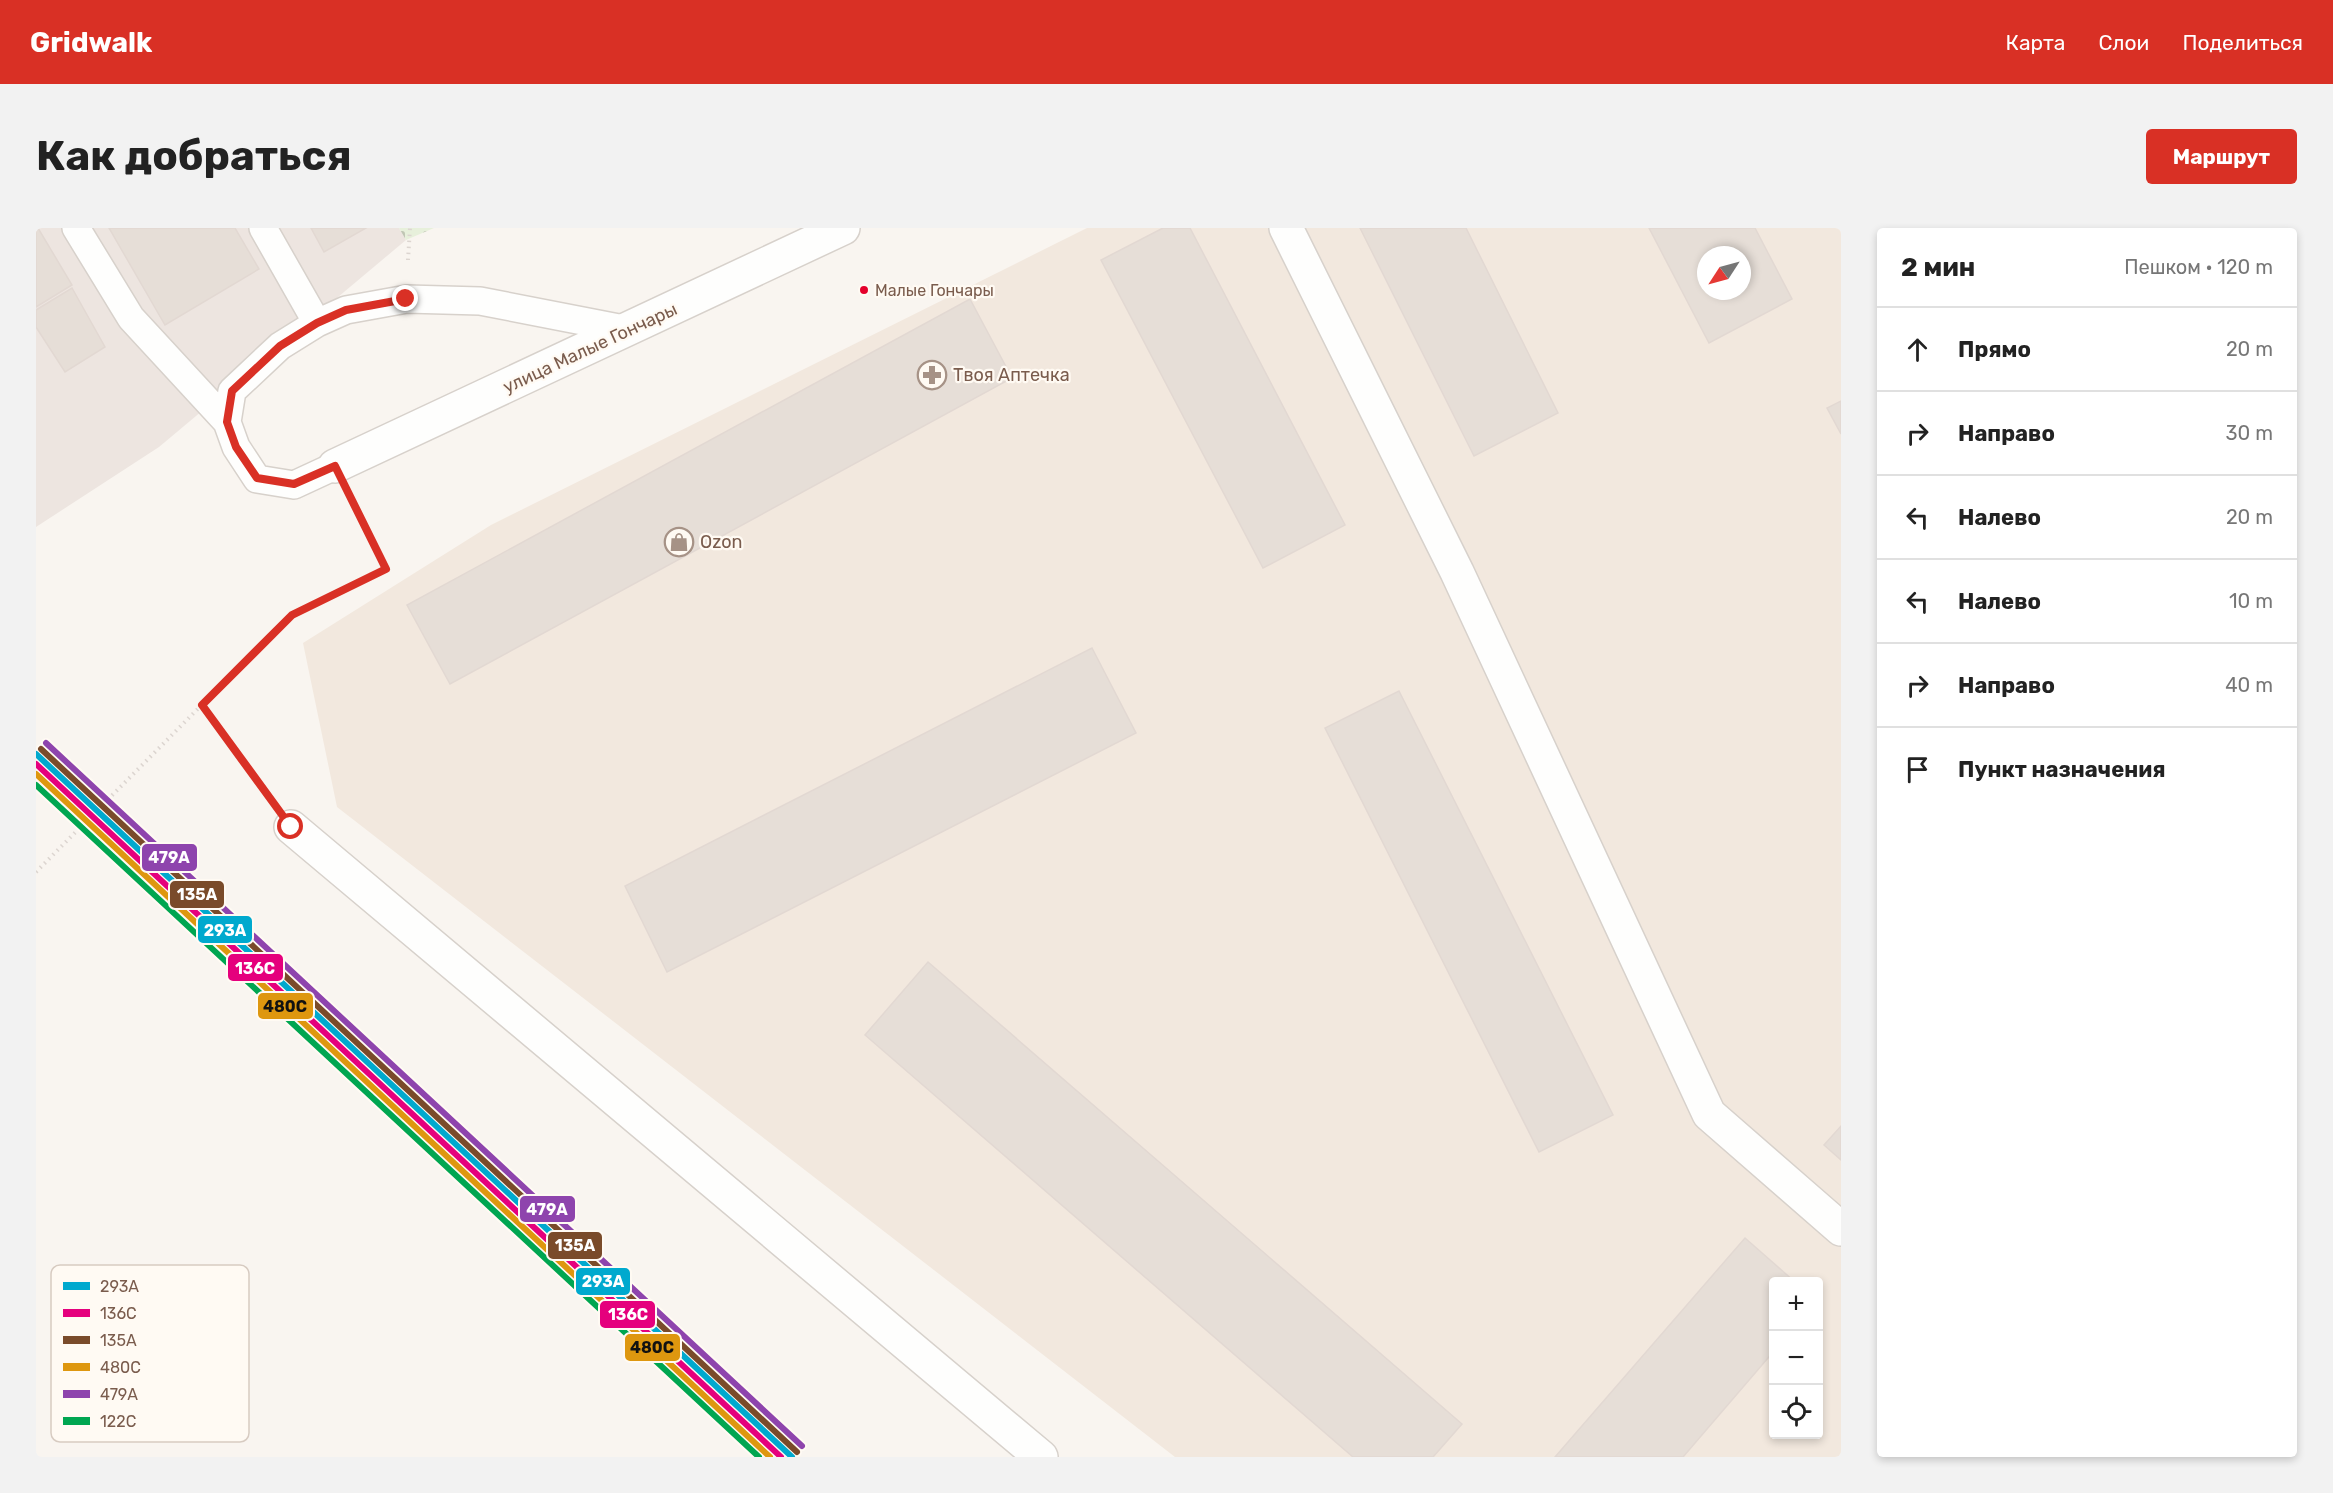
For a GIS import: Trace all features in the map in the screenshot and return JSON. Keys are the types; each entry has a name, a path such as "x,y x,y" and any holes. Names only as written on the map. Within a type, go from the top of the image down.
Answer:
{"street":[{"name":"улица Малые Гончары","path":"335,466 843,228"},
{"path":"1286,228 1457,572 1710,1114 1841,1228"},
{"path":"291,827 1041,1457"}],"lane":[{"path":"76,228 131,318 227,422 236,447 257,478 294,484 335,466"},
{"path":"263,228 317,323"},
{"path":"227,422 232,391 280,346 317,323 346,310 406,299 480,301 629,330"}],"path":[{"path":"36,872 292,615 386,569 335,466"},
{"path":"202,705 291,827"}],"shaded area":[{"path":"36,228 399,228 406,240 159,447 36,527"},
{"path":"1087,228 1841,228 1841,1457 1175,1457 337,807 303,643 491,525"}],"green space":[{"path":"399,228 434,228 406,240"}],"building":[{"path":"36,228 72,285 36,307"},
{"path":"109,228 235,228 259,269 165,325"},
{"path":"311,228 366,228 324,252"},
{"path":"1163,228 1190,228 1345,525 1263,568 1101,260"},
{"path":"1360,228 1466,228 1558,413 1474,456"},
{"path":"1649,228 1755,228 1792,299 1709,343"},
{"path":"72,288 105,347 65,372 36,327 36,310"},
{"path":"970,299 1012,378 450,684 407,605"},
{"path":"1841,401 1841,434 1827,408"},
{"path":"1092,648 1136,733 667,972 625,886"},
{"path":"1399,691 1613,1115 1539,1152 1325,728"},
{"path":"928,962 1462,1424 1433,1457 1353,1457 865,1035"},
{"path":"1841,1126 1841,1160 1824,1145"},
{"path":"1745,1238 1789,1277 1769,1277 1769,1357 1683,1457 1555,1457"}],"transit line":[{"name":"479А","path":"46,743 802,1446"},
{"name":"135А","path":"41,749 797,1452"},
{"name":"293А","path":"36,754 792,1457"},
{"name":"136С","path":"36,764 781,1457"},
{"name":"480С","path":"36,774 770,1457"},
{"name":"122С","path":"36,785 759,1457"}],"place":[{"name":"Малые Гончары","path":"864,290"},
{"name":"Твоя Аптечка","path":"932,375"},
{"name":"Ozon","path":"679,542"}],"route":[{"path":"291,827 202,705 292,615 386,569 335,466 294,484 257,478 236,447 227,422 232,391 280,346 317,323 346,310 406,299"}]}
